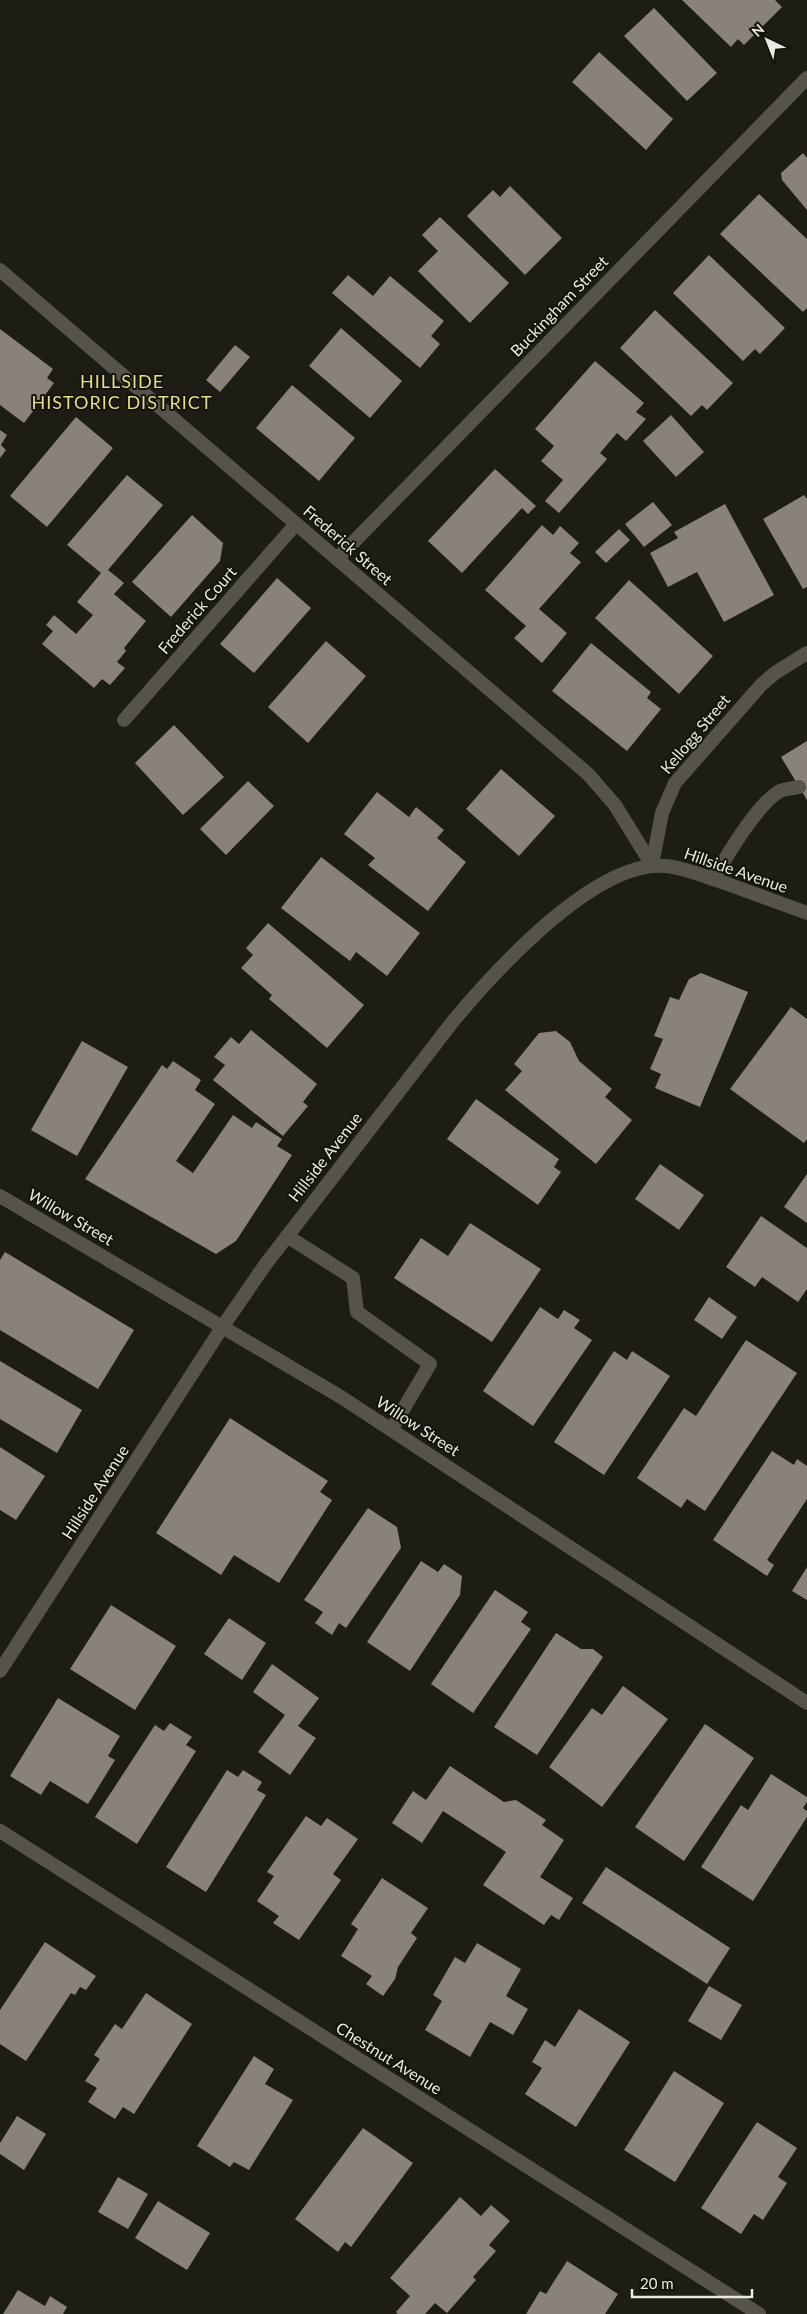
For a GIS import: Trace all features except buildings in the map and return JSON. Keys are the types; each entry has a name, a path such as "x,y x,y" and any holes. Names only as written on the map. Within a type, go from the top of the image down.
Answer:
{"street":[{"name":"Buckingham Street","path":"337,559 807,78"},
{"name":"Frederick Street","path":"0,270 588,774 615,804 652,865"},
{"name":"Frederick Court","path":"124,720 296,524"},
{"name":"Kellogg Street","path":"652,865 662,813 675,783 761,685 775,673 807,652"},
{"path":"712,879 739,837 763,807 780,791 799,787"},
{"name":"Hillside Avenue","path":"0,1671 223,1326 287,1236 454,1020 498,971 546,926 590,892 622,873 652,865 686,870 807,913"},
{"name":"Willow Street","path":"0,1196 223,1326 392,1430 807,1703"},
{"path":"287,1236 353,1278 357,1312 430,1364 392,1430"},
{"name":"Chestnut Avenue","path":"0,1831 759,2314"}],"district":[{"name":"HILLSIDE HISTORIC DISTRICT","path":"122,392"}]}
